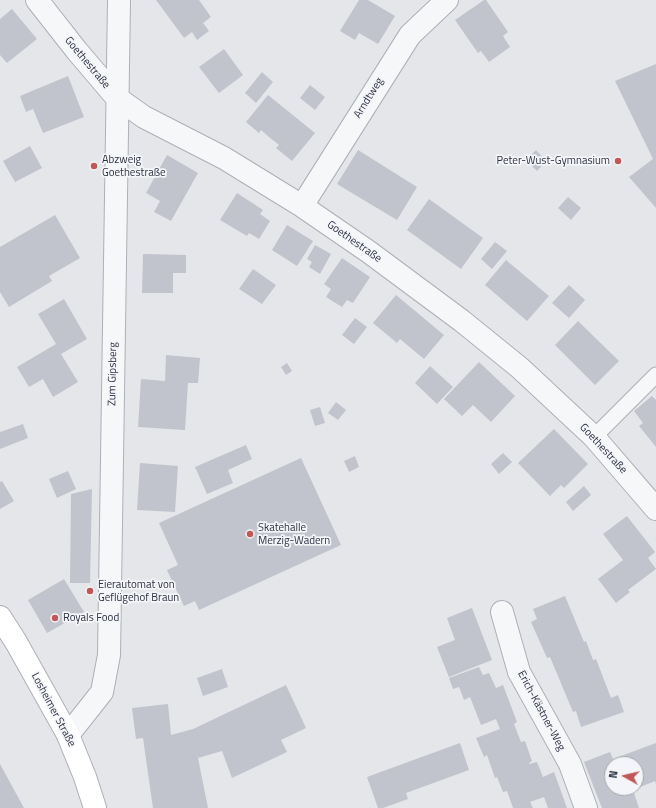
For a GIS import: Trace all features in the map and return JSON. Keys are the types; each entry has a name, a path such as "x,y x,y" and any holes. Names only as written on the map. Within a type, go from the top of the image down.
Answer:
{"main road":[{"name":"Losheimer Straße","path":"0,617 16,642 68,735 96,808"}],"street":[{"name":"Goethestraße","path":"37,0 77,51 117,98 144,117 224,158 302,206 369,252 462,321 520,368 594,437 656,509"},
{"name":"Zum Gipsberg","path":"68,735 102,692 109,655 119,0"},
{"name":"Arndtweg","path":"302,206 410,35 447,0"},
{"name":"Erich-Kästner-Weg","path":"502,612 519,672 570,764 586,808"}],"lane":[{"path":"594,437 656,375"}],"building":[{"path":"156,0 199,0 211,17 203,23 209,31 197,40 192,32 184,38"},
{"path":"359,0 368,0 395,16 378,44 359,33 355,40 340,31"},
{"path":"486,0 508,32 503,36 510,47 489,62 481,51 478,53 455,20"},
{"path":"12,9 37,39 7,63 0,55 0,19"},
{"path":"224,49 243,75 219,93 199,67"},
{"path":"656,64 656,208 629,177 653,159 615,81"},
{"path":"262,72 273,82 256,103 245,93"},
{"path":"68,76 84,117 43,133 33,109 26,112 20,96"},
{"path":"310,85 325,97 315,110 300,98"},
{"path":"268,95 315,133 292,161 276,148 279,145 261,130 259,133 246,122"},
{"path":"30,146 42,168 15,182 3,161"},
{"path":"358,150 417,187 397,220 337,184"},
{"path":"536,150 546,161 537,171 526,160"},
{"path":"167,155 198,173 171,221 154,212 160,201 146,193"},
{"path":"237,193 263,210 260,214 270,221 259,239 249,233 247,236 220,220"},
{"path":"568,197 581,208 571,220 558,208"},
{"path":"429,199 483,238 461,269 407,230"},
{"path":"55,215 80,258 49,276 52,281 9,307 0,292 0,247"},
{"path":"287,225 313,241 297,266 272,250"},
{"path":"495,242 507,251 492,269 481,259"},
{"path":"315,245 331,254 320,274 309,267 312,262 307,259"},
{"path":"143,254 186,255 186,273 173,273 173,293 142,293"},
{"path":"342,258 370,277 353,303 347,300 342,307 326,297 331,289 324,284"},
{"path":"506,260 549,296 527,321 485,285"},
{"path":"253,269 276,285 262,304 239,289"},
{"path":"569,285 585,300 569,318 552,303"},
{"path":"396,295 444,335 424,359 400,339 397,343 373,323"},
{"path":"64,299 87,339 61,354 78,382 53,397 43,379 29,387 17,367 56,344 38,314"},
{"path":"355,318 367,327 354,344 342,335"},
{"path":"578,321 619,361 595,385 555,345"},
{"path":"166,355 200,358 198,383 188,383 185,430 138,427 141,379 165,381"},
{"path":"479,362 515,396 491,422 473,405 462,416 444,399"},
{"path":"287,363 292,371 286,375 281,367"},
{"path":"430,366 453,387 437,404 415,383"},
{"path":"652,396 656,400 656,447 639,426 643,423 634,411"},
{"path":"336,402 346,410 338,420 328,413"},
{"path":"320,407 325,423 315,426 310,410"},
{"path":"23,424 28,438 0,449 0,432"},
{"path":"554,429 588,464 564,488 561,485 550,496 518,463"},
{"path":"246,445 252,459 228,470 233,483 207,494 195,467"},
{"path":"503,453 512,462 499,474 491,464"},
{"path":"355,456 359,467 349,472 344,461"},
{"name":"Skatehalle Merzig-Wadern","path":"301,458 341,545 199,610 195,601 184,606 167,570 178,565 159,523"},
{"path":"140,463 178,466 175,512 137,510"},
{"path":"68,471 76,489 57,498 49,479"},
{"path":"2,481 14,501 0,509 0,482"},
{"path":"584,486 591,495 573,511 566,502"},
{"path":"92,489 90,583 70,583 71,494"},
{"path":"627,516 655,552 648,558 656,569 628,590 630,592 616,603 598,579 623,560 603,534"},
{"path":"64,579 84,612 47,633 28,600"},
{"path":"565,596 584,642 586,641 593,660 596,659 611,698 618,695 624,712 581,727 576,711 573,712 550,657 547,658 531,622 537,619 533,609"},
{"path":"472,608 492,660 449,677 437,647 455,640 447,618"},
{"path":"479,667 483,675 489,673 496,688 503,685 517,722 514,724 521,742 525,741 532,761 529,764 537,762 543,777 554,772 567,808 548,808 544,797 530,802 533,808 513,808 507,791 503,792 497,777 495,778 487,755 484,757 476,738 500,729 496,719 481,725 470,697 464,700 459,687 453,689 449,678"},
{"path":"222,669 228,687 203,696 197,678"},
{"path":"286,685 306,728 281,740 287,752 232,778 222,751 198,758 208,808 153,808 143,738 136,739 132,708 168,704 171,735 193,729"},
{"path":"460,743 469,770 406,793 408,799 383,808 378,808 367,777"},
{"path":"656,743 656,784 655,781 644,786 644,756 621,756"},
{"path":"610,752 612,756 604,756 604,796 635,796 639,808 602,808 584,762"},
{"path":"0,764 24,808 0,808"}],"place":[{"name":"Peter-Wust-Gymnasium","path":"618,161"},
{"name":"Abzweig Goethestraße","path":"94,166"},
{"name":"Skatehalle Merzig-Wadern","path":"250,534"},
{"name":"Eierautomat von Geflügehof Braun","path":"90,591"},
{"name":"Royals Food","path":"55,618"}]}
